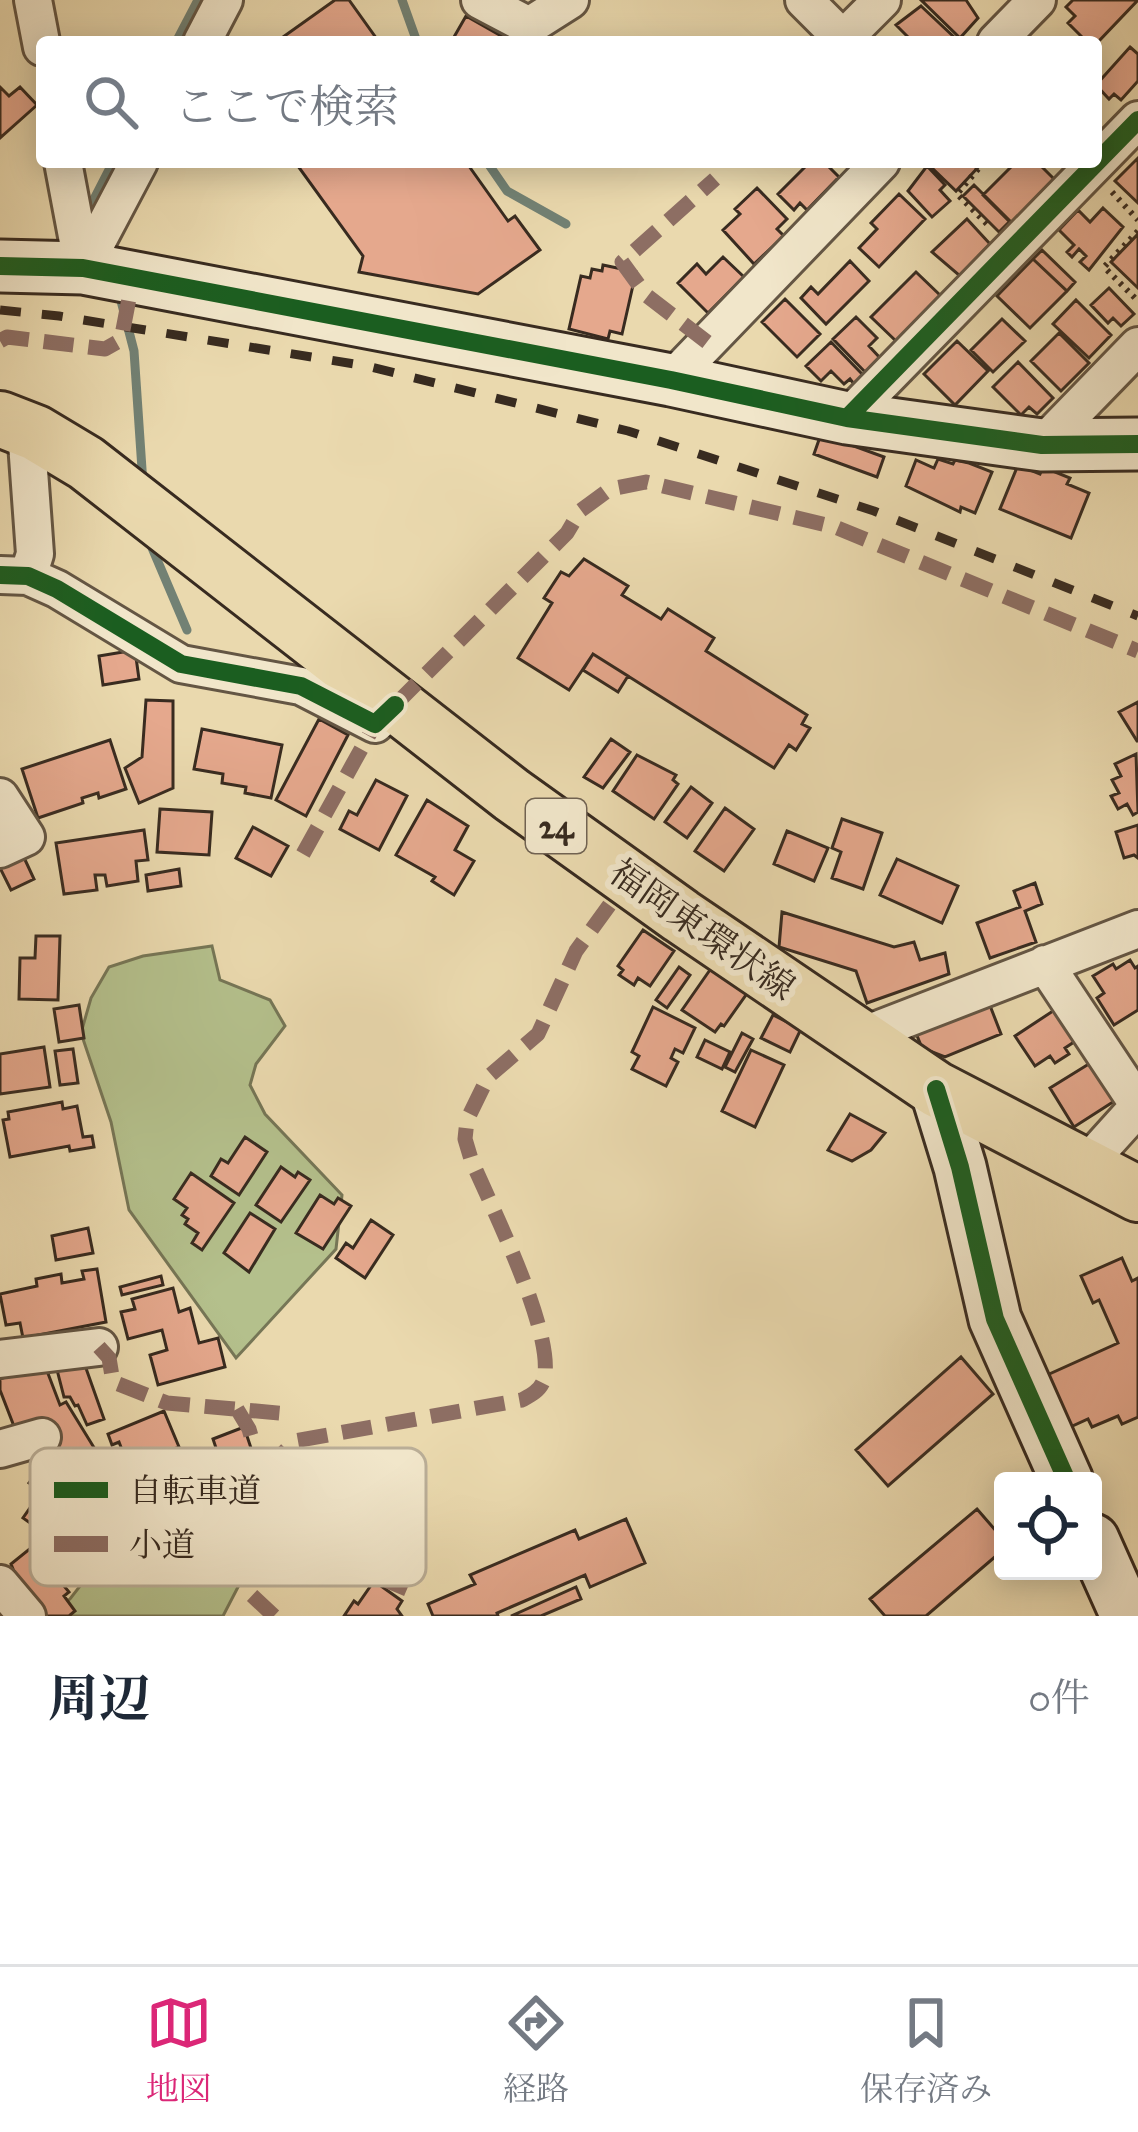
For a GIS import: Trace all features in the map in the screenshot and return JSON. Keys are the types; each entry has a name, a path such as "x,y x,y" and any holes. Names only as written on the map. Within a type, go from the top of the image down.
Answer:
{"main road":[{"name":"福岡東環状線","path":"13,424 86,463 395,705 609,864 859,1037 936,1089 1138,1194"}],"street":[{"path":"33,0 40,36"},
{"path":"205,36 224,0"},
{"path":"480,0 529,26 570,0"},
{"path":"803,0 842,36"},
{"path":"846,36 882,0"},
{"path":"1002,36 1037,0"},
{"path":"1102,157 1138,120"},
{"path":"64,168 82,268"},
{"path":"82,268 136,168"},
{"path":"670,380 875,168"},
{"path":"847,418 1091,168"},
{"path":"0,266 82,268 847,418 1042,446 1138,444"},
{"path":"1042,446 1138,346"},
{"path":"13,424 34,554 14,575 57,589 181,664 301,686 375,724 395,705"},
{"path":"0,797 26,837 0,849"},
{"path":"859,1037 1138,929"},
{"path":"1045,964 1138,1105 1083,1168"},
{"path":"936,1089 960,1167 995,1319 1063,1472"},
{"path":"0,1360 99,1347"},
{"path":"0,1449 42,1437"},
{"path":"1102,1558 1129,1613"},
{"path":"0,1584 28,1616"}],"path":[{"path":"979,168 957,194 1012,249"},
{"path":"1138,231 1104,268 1138,301"}],"green space":[{"path":"212,946 220,980 270,1000 285,1026 256,1064 250,1085 265,1114 342,1195 336,1249 236,1358 129,1210 111,1122 81,1033 91,998 109,967 143,956"},
{"path":"80,1586 238,1587 223,1616 45,1616"}],"building":[{"path":"335,0 349,0 375,36 284,36"},
{"path":"921,0 966,0 978,18 958,36"},
{"path":"1073,0 1138,0 1102,38 1081,36 1068,23 1075,16 1066,7"},
{"path":"921,6 953,36 907,36 896,25"},
{"path":"466,16 500,36 455,36"},
{"path":"1130,47 1138,54 1138,81 1121,100 1114,94 1109,99 1102,91 1102,78"},
{"path":"0,87 9,96 20,87 36,106 0,138"},
{"path":"1138,158 1138,203 1115,181"},
{"path":"299,168 470,168 508,221 515,216 540,250 478,294 359,272 363,256"},
{"path":"804,168 830,168 839,177 807,210 800,203 794,210 778,194"},
{"path":"929,168 945,185 940,190 950,201 932,217 908,191"},
{"path":"932,168 977,168 956,191"},
{"path":"1010,168 1043,168 1058,183 1015,227 983,195"},
{"path":"974,185 1010,221 999,232 963,196"},
{"path":"757,188 787,219 777,229 784,236 754,264 723,230 740,214 735,209"},
{"path":"899,194 925,219 879,267 859,248 877,229 871,223"},
{"path":"1103,208 1123,227 1089,270 1080,262 1086,256 1079,249 1072,257 1067,252 1074,245 1059,230 1078,210 1090,222"},
{"path":"967,219 990,244 960,276 932,252"},
{"path":"1138,234 1138,288 1111,262"},
{"path":"1042,250 1075,282 1067,291 1033,259"},
{"path":"723,257 744,277 708,313 678,283 697,264 706,274"},
{"path":"1033,259 1067,291 1030,328 997,296"},
{"path":"850,261 869,281 826,324 801,298 811,287 818,294"},
{"path":"603,265 636,272 622,334 610,331 608,339 569,329 581,276 590,278 592,269 602,271"},
{"path":"916,272 942,297 897,342 871,317"},
{"path":"1109,288 1134,314 1121,326 1113,318 1108,323 1091,305"},
{"path":"785,299 820,334 797,357 762,322"},
{"path":"1076,300 1111,335 1089,358 1053,324"},
{"path":"856,317 877,338 869,346 881,359 866,373 833,339"},
{"path":"1002,319 1025,341 993,372 971,350"},
{"path":"1059,333 1089,363 1061,391 1031,361"},
{"path":"957,341 988,371 955,405 924,374"},
{"path":"831,342 863,375 854,384 850,379 844,384 831,371 821,381 806,366"},
{"path":"1018,362 1053,398 1037,414 1029,407 1021,415 993,387"},
{"path":"821,434 884,457 877,477 814,454"},
{"path":"938,459 992,472 975,513 961,507 960,512 906,486 916,460 934,468"},
{"path":"1018,465 1040,474 1043,467 1070,478 1067,484 1089,493 1071,538 1000,509"},
{"path":"584,559 628,586 622,595 661,619 668,609 714,638 706,651 807,715 802,724 810,728 796,750 789,745 774,768 593,654 569,690 518,658 552,603 544,598 561,572 569,576"},
{"path":"135,650 139,679 103,685 99,656"},
{"path":"593,654 628,676 618,692 583,670"},
{"path":"146,700 173,701 173,788 139,803 125,768 142,757"},
{"path":"1138,702 1138,741 1137,741 1119,712"},
{"path":"319,719 348,735 306,816 276,800"},
{"path":"202,729 282,745 271,798 222,783 223,774 194,769"},
{"path":"611,739 630,752 603,788 584,777"},
{"path":"110,740 126,789 82,798 83,803 38,818 22,769"},
{"path":"1136,754 1138,812 1133,815 1127,804 1118,809 1111,796 1119,793 1112,780 1121,776 1115,764"},
{"path":"637,755 676,775 673,780 678,784 654,819 613,791"},
{"path":"376,780 407,796 379,850 340,829 349,811 357,815"},
{"path":"691,787 712,803 687,838 665,822"},
{"path":"427,800 468,826 455,850 474,861 454,895 432,881 435,877 396,855"},
{"path":"725,808 754,829 724,871 695,851"},
{"path":"160,809 212,812 209,855 157,852"},
{"path":"842,819 882,833 863,889 832,878 841,852 832,848"},
{"path":"1138,825 1138,858 1124,858 1116,832"},
{"path":"253,827 288,846 271,876 236,858"},
{"path":"144,830 148,860 136,861 138,881 107,886 105,875 95,875 97,890 64,894 56,843"},
{"path":"787,831 828,848 814,881 774,864"},
{"path":"20,849 34,879 11,890 0,859"},
{"path":"897,859 958,886 942,923 880,895"},
{"path":"179,869 181,886 148,891 146,875"},
{"path":"1035,883 1042,904 1025,911 1036,942 990,958 977,923 1020,907 1014,891"},
{"path":"782,912 894,947 914,942 920,960 945,953 949,974 867,1003 856,971 779,947"},
{"path":"643,930 674,951 650,986 638,978 634,985 619,975 623,970 618,966"},
{"path":"36,936 60,936 58,1000 19,999 20,958 35,958"},
{"path":"1130,960 1138,966 1138,1010 1114,1025 1097,998 1104,993 1093,976"},
{"path":"679,967 690,975 667,1008 656,1000"},
{"path":"712,967 748,992 715,1032 682,1010"},
{"path":"989,1003 1001,1034 945,1057 922,1048 916,1033"},
{"path":"79,1005 84,1038 59,1042 54,1009"},
{"path":"653,1007 695,1028 683,1053 675,1049 671,1058 678,1062 666,1086 632,1069 639,1056 632,1052"},
{"path":"1056,1009 1077,1040 1065,1048 1069,1054 1055,1063 1050,1056 1035,1066 1015,1036"},
{"path":"773,1015 801,1029 790,1052 761,1038"},
{"path":"742,1033 753,1039 735,1072 725,1067"},
{"path":"705,1040 730,1052 722,1069 697,1057"},
{"path":"44,1047 50,1087 0,1094 0,1054"},
{"path":"73,1049 78,1083 60,1085 55,1051"},
{"path":"751,1050 784,1065 755,1127 722,1111"},
{"path":"1092,1062 1116,1100 1074,1127 1050,1088"},
{"path":"62,1102 63,1109 77,1106 83,1137 92,1136 94,1147 70,1151 69,1146 10,1157 3,1120 9,1119 8,1112"},
{"path":"850,1114 885,1133 871,1150 852,1161 828,1150"},
{"path":"245,1137 267,1152 239,1195 211,1176 221,1159 228,1163"},
{"path":"281,1167 310,1180 281,1222 256,1205"},
{"path":"191,1173 234,1203 202,1250 192,1243 198,1233 185,1224 188,1219 182,1215 187,1208 174,1199"},
{"path":"320,1195 334,1204 338,1198 351,1206 323,1249 296,1233"},
{"path":"250,1213 275,1229 249,1272 224,1253"},
{"path":"371,1220 393,1235 365,1278 336,1258 346,1243 353,1248"},
{"path":"88,1228 93,1253 56,1260 52,1236"},
{"path":"1122,1258 1132,1281 1138,1278 1138,1417 1122,1424 1118,1416 1092,1427 1088,1419 1068,1428 1045,1376 1118,1343 1099,1300 1093,1303 1081,1276"},
{"path":"97,1269 106,1322 23,1338 20,1323 6,1325 0,1294 37,1286 36,1279 61,1274 62,1283 84,1279 82,1271"},
{"path":"161,1276 163,1285 122,1295 120,1287"},
{"path":"173,1288 179,1312 190,1308 199,1343 218,1338 225,1367 158,1385 150,1355 167,1350 162,1330 128,1339 121,1312 135,1309 132,1299"},
{"path":"82,1357 104,1419 87,1425 78,1405 64,1397 55,1362"},
{"path":"961,1357 993,1394 888,1486 856,1450"},
{"path":"44,1363 60,1405 66,1402 94,1448 58,1448 43,1425 17,1434 0,1379"},
{"path":"164,1411 179,1447 121,1448 119,1442 112,1445 108,1434"},
{"path":"244,1427 251,1448 216,1448 213,1439"},
{"path":"977,1509 994,1529 994,1558 926,1616 885,1616 870,1599"},
{"path":"626,1519 645,1563 590,1587 585,1575 498,1616 433,1616 428,1604 475,1584 470,1575 575,1530 579,1539"},
{"path":"30,1549 30,1586 64,1586 69,1592 64,1596 75,1611 69,1616 42,1616 22,1591 11,1564"},
{"path":"371,1586 381,1586 402,1601 397,1609 402,1616 344,1616 354,1601 358,1604"},
{"path":"576,1587 581,1599 541,1616 511,1616"}],"waterway":[{"path":"179,36 198,0"},
{"path":"402,0 415,36"},
{"path":"98,213 94,199 110,168"},
{"path":"491,168 507,191 566,224"},
{"path":"119,293 134,351 143,484"},
{"path":"147,536 187,630"}],"railway":[{"path":"0,310 367,366 628,431 874,511 1138,616"}],"marked path":[{"path":"707,342 646,295 622,262 715,179"},
{"path":"0,341 7,337 105,349 121,340 133,278"},
{"path":"395,705 567,533 580,511 610,489 646,482 835,527 1138,651"},
{"path":"303,854 375,724"},
{"path":"288,1448 295,1441 522,1400 543,1382 541,1335 520,1271 471,1159 465,1139 467,1120 488,1077 538,1034 576,951 629,878"},
{"path":"99,1347 109,1358 113,1382 167,1403 289,1414"},
{"path":"237,1409 254,1448"},
{"path":"244,1586 274,1616"},
{"path":"400,1586 414,1592"}],"cycle path":[{"path":"1102,157 1138,120"},
{"path":"847,418 1091,168"},
{"path":"0,266 83,268 847,418 1042,445 1138,444"},
{"path":"0,575 28,576 57,589 181,664 301,686 375,724 395,705"},
{"path":"936,1089 960,1167 995,1319 1063,1472"}]}
